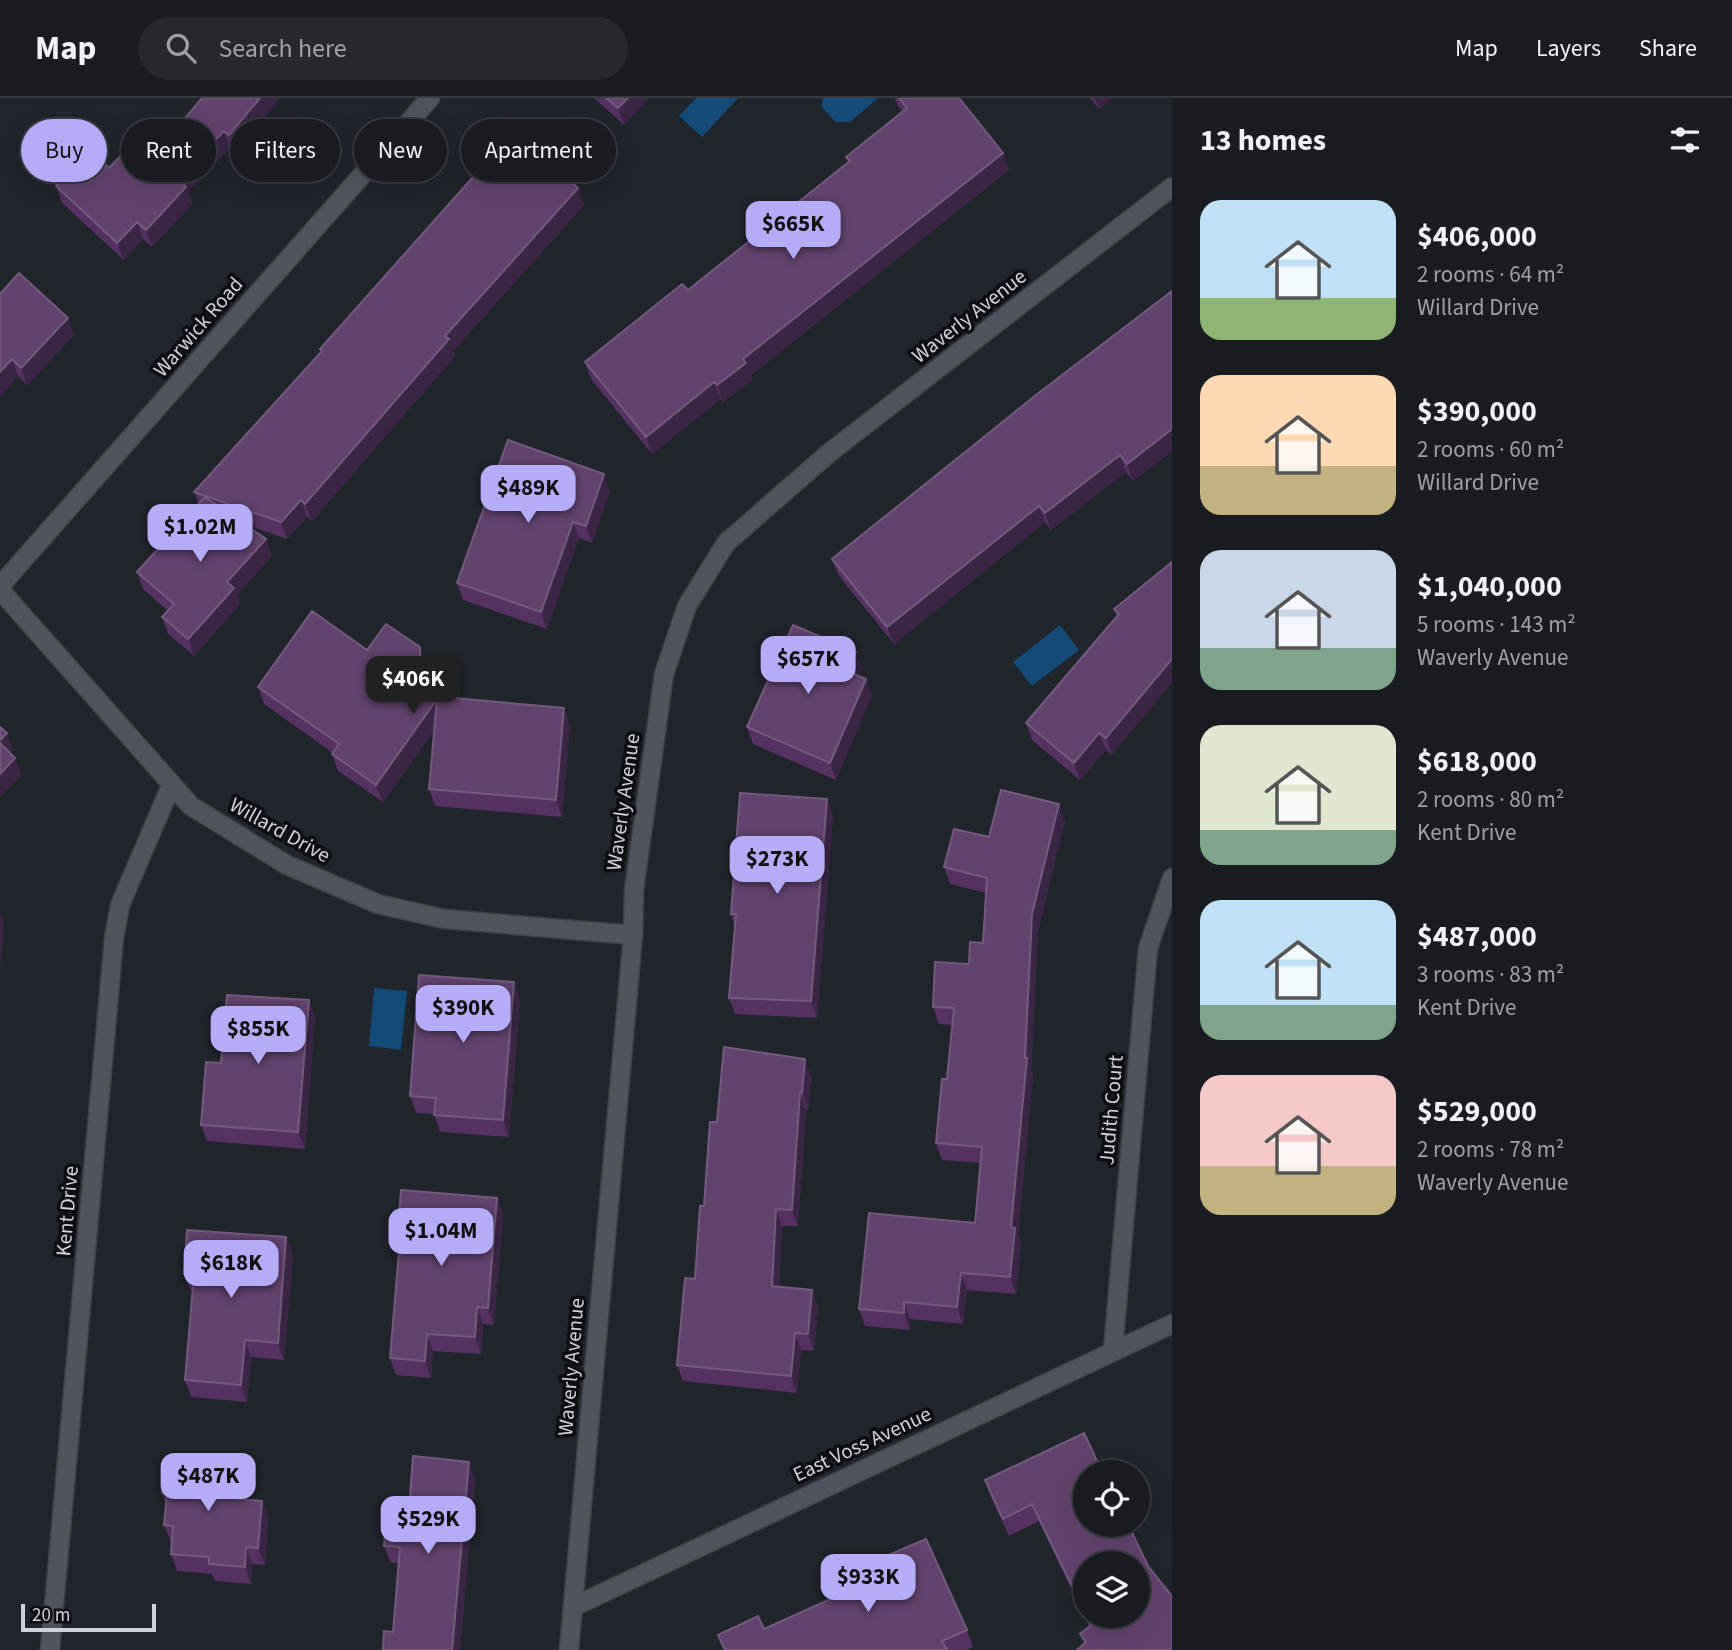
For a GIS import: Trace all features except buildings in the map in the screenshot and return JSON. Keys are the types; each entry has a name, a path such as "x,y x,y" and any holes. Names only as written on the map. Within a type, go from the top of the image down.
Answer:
{"street":[{"name":"Warwick Road","path":"0,588 430,98"},
{"name":"Waverly Avenue","path":"569,1650 633,935 634,890 664,674 687,606 726,544 830,453 1172,187"},
{"name":"Willard Drive","path":"0,588 191,806 288,865 378,904 444,919 633,935"},
{"name":"Kent Drive","path":"50,1650 114,938 120,905 171,786"},
{"name":"Judith Court","path":"1113,1350 1148,948 1172,878"},
{"name":"East Voss Avenue","path":"573,1607 1172,1324"}],"water":[{"path":"696,98 738,98 702,137 679,116"},
{"path":"822,98 878,98 850,122 835,122 822,107"},
{"path":"1060,625 1079,650 1032,686 1013,662"},
{"path":"374,988 407,991 401,1050 369,1046"}]}
